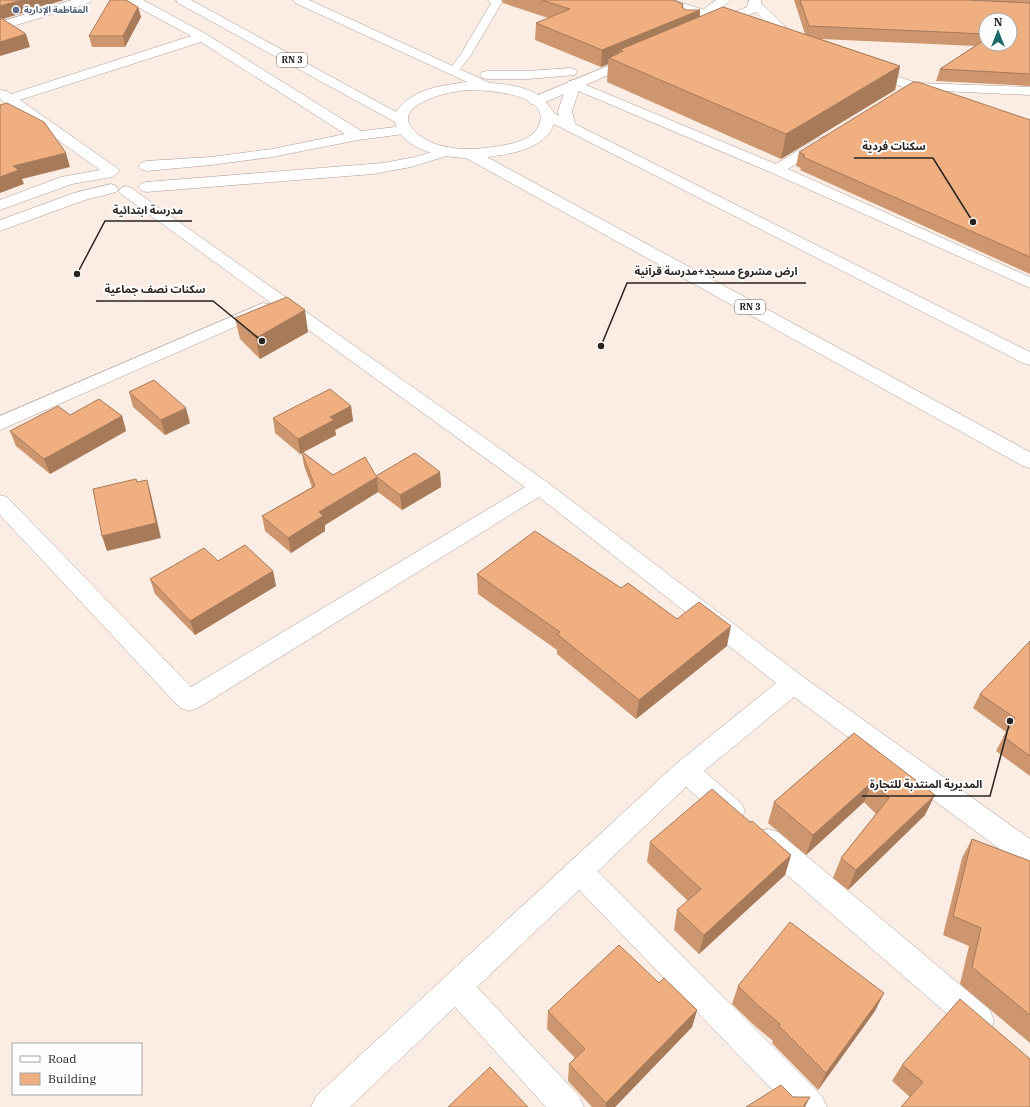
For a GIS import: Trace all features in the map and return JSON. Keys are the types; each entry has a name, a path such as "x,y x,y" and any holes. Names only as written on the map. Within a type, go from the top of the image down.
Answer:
{"street":[{"path":"0,26 85,0"},
{"path":"134,0 202,37 358,136"},
{"name":"RN 3","path":"182,0 403,125"},
{"path":"300,0 488,86"},
{"path":"662,0 744,28"},
{"path":"662,32 705,14 724,0"},
{"path":"702,30 751,10 755,2 802,48 771,38"},
{"path":"9,103 202,37"},
{"path":"517,92 572,78 645,54"},
{"path":"536,101 572,78 584,66"},
{"path":"859,68 956,101"},
{"path":"458,72 572,78 1030,283"},
{"path":"568,126 565,111 572,78"},
{"path":"467,86 488,86 517,92 536,101 544,108 548,116 546,128 535,138 518,147 495,152 470,154 448,152 428,146 413,139 403,125 405,110 414,101 429,94 467,86"},
{"path":"898,94 912,86 1030,91"},
{"path":"9,103 126,176 279,301 540,487 793,683 1030,855"},
{"path":"548,116 1030,359"},
{"path":"0,226 80,196 126,176 211,161 272,153 358,136 403,125"},
{"path":"777,170 838,132"},
{"path":"0,205 66,180 92,174 126,176 380,168 428,160 448,152"},
{"name":"RN 3","path":"470,154 1030,461"},
{"path":"0,424 279,301"},
{"path":"0,502 189,701 540,487"},
{"path":"327,1107 686,771 793,683"},
{"path":"686,771 1000,1039"},
{"path":"579,872 811,1107"},
{"path":"456,986 568,1107"}],"lane":[{"path":"458,72 466,55 497,2 493,0"}],"building":[{"path":"0,0 22,0 0,6"},
{"path":"110,0 126,0 138,7 123,36 89,36"},
{"path":"542,0 673,0 683,4 682,7 686,10 700,10 602,50 536,23 570,9"},
{"path":"800,0 968,0 1030,3 1030,74 940,69 978,44 978,52 1018,52 1018,12 978,12 978,34 809,26"},
{"path":"723,7 900,66 786,134 609,58 623,51 619,50"},
{"path":"1,18 26,34 0,42"},
{"path":"913,82 918,82 1030,120 1030,257 803,157 805,155 799,152"},
{"path":"7,103 44,122 66,153 13,166 19,170 0,177 0,105"},
{"path":"287,297 305,310 256,338 235,318"},
{"path":"154,380 186,408 161,420 129,392"},
{"path":"330,389 351,406 330,417 334,420 298,439 273,418"},
{"path":"99,399 122,416 44,459 10,431 58,406 70,415"},
{"path":"301,451 333,475 365,457 376,476 415,453 440,472 400,495 377,477 319,512 323,516 288,538 262,516 315,486"},
{"path":"136,479 137,482 147,480 156,523 102,536 93,489"},
{"path":"535,531 621,588 628,583 677,619 699,602 731,626 639,700 557,634 560,632 477,574"},
{"path":"245,545 273,571 190,621 150,579 204,548 218,561"},
{"path":"1030,641 1030,756 1004,737 1015,718 980,694"},
{"path":"854,733 935,795 856,870 841,858 889,798 872,782 813,835 774,802"},
{"path":"712,789 791,855 704,935 677,910 701,889 650,842"},
{"path":"972,839 1030,861 1030,1015 972,967 981,928 953,916"},
{"path":"790,922 884,993 826,1073 779,1026 780,1024 738,986"},
{"path":"619,945 659,983 664,978 697,1010 606,1103 569,1064 585,1049 548,1011"},
{"path":"960,999 1030,1059 1030,1107 901,1107 923,1082 902,1065"},
{"path":"490,1067 528,1107 448,1107"},
{"path":"781,1085 793,1097 810,1097 804,1105 805,1107 746,1107"}],"place":[{"name":"المقاطعة الإدارية","path":"16,10"},
{"name":"سكنات فردية","path":"973,222"},
{"name":"مدرسة ابتدائية","path":"77,274"},
{"name":"سكنات نصف جماعية","path":"262,341"},
{"name":"ارض مشروع مسجد+مدرسة قرآنية","path":"601,346"},
{"name":"المديرية المنتدبة للتجارة","path":"1010,721"}]}
